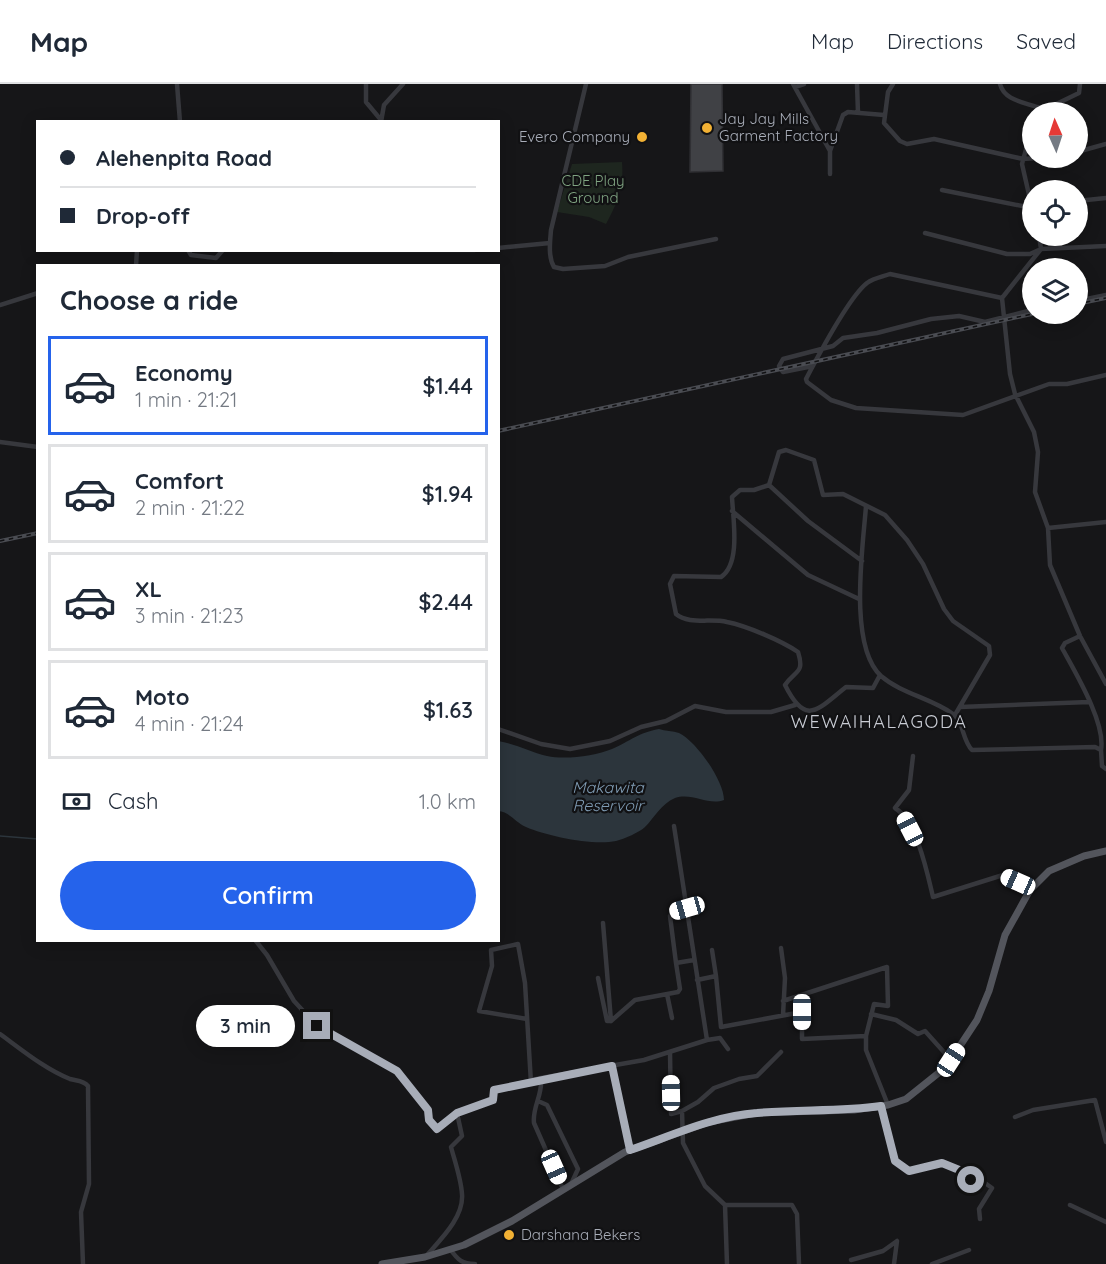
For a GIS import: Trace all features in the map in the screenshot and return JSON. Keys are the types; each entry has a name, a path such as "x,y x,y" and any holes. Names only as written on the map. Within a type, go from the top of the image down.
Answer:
{"main road":[{"path":"382,1264 415,1262 450,1249 512,1221 630,1150 710,1122 756,1113 854,1110 906,1099 946,1067 977,1020 989,992 1005,935 1030,890 1049,871 1084,856 1106,851"}],"street":[{"path":"177,84 180,120"},
{"path":"366,84 366,102 380,120"},
{"path":"381,120 384,105 403,84"},
{"path":"586,84 550,243 554,267 605,266 628,257 716,239"},
{"path":"804,84 794,86 830,152"},
{"path":"857,84 858,113"},
{"path":"893,84 888,92 884,123 900,141 907,144 934,139 1022,159"},
{"path":"1000,84 1006,96 1022,103"},
{"path":"1060,102 1079,93 1080,84"},
{"path":"830,174 830,152 843,115 848,112 884,115"},
{"path":"1088,149 1106,144"},
{"path":"942,190 1022,206"},
{"path":"1088,200 1106,198"},
{"path":"925,233 1007,254 1030,254 1041,249 1106,246"},
{"path":"500,248 550,243"},
{"path":"1041,246 1041,249 1002,298 1010,374 1015,394 1034,432 1038,453 1035,492 1048,528 1050,565 1080,636 1106,684"},
{"path":"189,252 191,255 216,258 221,252"},
{"path":"1002,298 890,274 873,279 858,291 813,366 806,379 807,382 831,400 856,408 963,415 1015,394 1049,384 1067,384 1106,375"},
{"path":"0,305 36,294"},
{"path":"1088,299 1106,295"},
{"path":"813,366 783,372 780,366 783,359 833,346 843,338 877,333 931,319 959,316 985,322 1022,312"},
{"path":"0,442 36,447"},
{"path":"769,485 779,452 786,450 814,460 823,495 843,494 885,515 907,540 923,564 944,609 953,621 989,646 990,655 955,716"},
{"path":"769,485 735,492 732,497 734,545 731,566 727,573 721,577 674,576 670,584 676,614 682,619 725,621 737,624 798,652 801,662 800,671 785,685 795,705 804,710 812,711 820,708 846,687 873,688 880,675"},
{"path":"769,485 808,521 862,561"},
{"path":"866,506 859,599 861,627 872,665 880,675 895,686 929,700 955,716 966,744 972,750 1095,747 1101,750"},
{"path":"732,511 808,575 859,599"},
{"path":"1048,528 1106,522"},
{"path":"1080,636 1065,643 1062,648 1100,722 1103,742 1102,766 1106,769"},
{"path":"960,707 1089,702"},
{"path":"500,730 541,744 570,749 610,741 641,727 666,720 695,706 726,712 771,712 795,705"},
{"path":"913,756 909,790 895,808 901,812 919,846 933,897 1003,875 1030,890"},
{"path":"674,826 707,1040"},
{"path":"611,1021 635,1000 678,992 680,989 670,916 672,913 687,908"},
{"path":"603,923 611,1021"},
{"path":"257,942 267,955 294,1001 317,1026 397,1071 428,1110 429,1120 437,1129 457,1113 493,1100 494,1090 531,1083 541,1078 645,1060 707,1040 720,1038 728,1048"},
{"path":"527,1019 479,1011 492,966 491,950 518,944 525,983 531,1083"},
{"path":"780,948 785,978 783,1015"},
{"path":"712,950 722,1028 802,1012 802,1039 866,1036"},
{"path":"676,963 694,960"},
{"path":"783,1001 887,967 888,1006 874,1004 866,1036 866,1050 885,1105 895,1161 909,1171 942,1163 969,1174 971,1180 985,1183 992,1188 979,1209 980,1219"},
{"path":"697,980 716,976"},
{"path":"598,978 607,1021 611,1021"},
{"path":"667,994 672,1018"},
{"path":"871,1014 896,1020 918,1034 925,1031 951,1060"},
{"path":"0,1034 45,1065 71,1079 85,1082 88,1086 89,1184 81,1212 83,1264"},
{"path":"670,1052 671,1114 698,1102 714,1088 739,1079 757,1076 781,1052"},
{"path":"612,1066 630,1150"},
{"path":"541,1078 542,1087 533,1113 534,1123 563,1189"},
{"path":"1015,1117 1033,1110 1095,1100 1106,1143"},
{"path":"537,1101 547,1105 578,1169 572,1183"},
{"path":"682,1111 683,1143 705,1186 725,1205 792,1205 797,1214 799,1264"},
{"path":"426,1257 448,1230 458,1212 462,1196 451,1147 462,1136 457,1113"},
{"path":"725,1205 727,1264"},
{"path":"1070,1205 1106,1222"},
{"path":"851,1260 883,1251 897,1241 894,1264"},
{"path":"450,1249 465,1264 476,1264"},
{"path":"932,1264 969,1250"}],"green space":[{"name":"CDE Play Ground","path":"622,162 619,194 606,224 589,217 557,212 572,164"}],"water":[{"name":"Makawita Reservoir","path":"659,729 679,733 694,745 715,773 724,800 675,798 662,807 639,831 619,840 606,842 583,841 546,834 526,827 500,812 500,741 547,756 571,757 605,751"}],"building":[{"name":"Jay Jay Mills Garment Factory","path":"691,84 722,84 723,171 690,172"}],"waterway":[{"path":"0,836 36,839"}],"railway":[{"path":"1088,302 1106,298"},
{"path":"500,431 1022,316"},
{"path":"0,541 36,533"}],"place":[{"name":"Jay Jay Mills Garment Factory","path":"707,128"},
{"name":"Evero Company","path":"642,137"},
{"name":"Darshana Bekers","path":"509,1235"}],"district":[{"name":"WEWAIHALAGODA","path":"879,722"}],"route":[{"path":"317,1026 397,1071 428,1110 429,1120 437,1129 457,1113 493,1100 494,1090 531,1083 541,1078 612,1066 630,1150 710,1122 756,1113 854,1110 881,1106 895,1161 909,1171 942,1163 969,1174 971,1180"}]}
